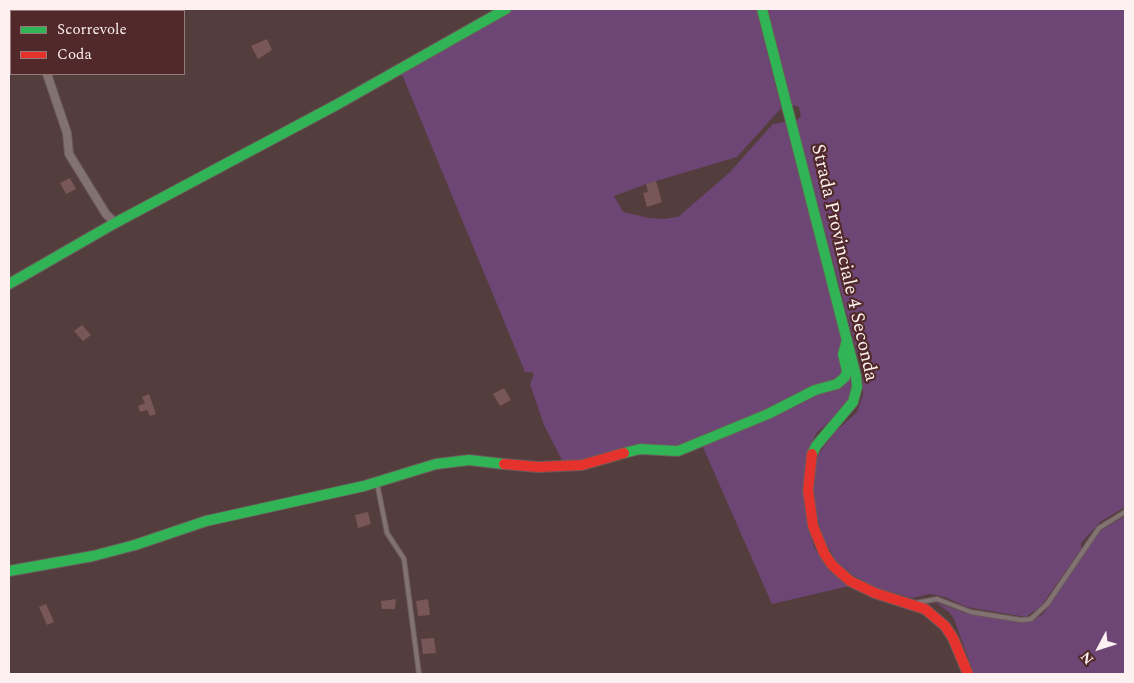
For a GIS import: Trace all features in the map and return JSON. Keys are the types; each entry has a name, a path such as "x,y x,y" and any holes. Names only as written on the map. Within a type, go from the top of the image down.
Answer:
{"street":[{"path":"9,284 115,223 338,104 506,9"},
{"name":"Strada Provinciale 4 Seconda","path":"762,9 856,376 856,396 849,410 822,437 812,454 809,466 808,490 813,526 824,554 844,577 875,593 924,609 946,626 968,674"},
{"path":"47,75 67,133 69,154 106,214 115,223"},
{"path":"9,571 93,556 136,545 206,521 377,483 436,464 469,460 538,467 582,465 640,449 678,451 768,414 816,390 837,384 845,377 846,371 843,354 847,340"}],"lane":[{"path":"377,483 387,533 404,560 419,674"},
{"path":"912,604 938,599 971,612 1021,620 1031,619 1047,604 1099,528 1125,512"}],"shaded area":[{"path":"514,9 756,9 781,108 737,157 646,184 614,196 623,212 649,218 664,219 678,217 729,173 773,124 785,122 842,342 843,371 839,379 688,444 587,461 563,462 544,425 530,384 534,374 525,372 401,72"},
{"path":"768,9 1125,9 1125,507 1100,522 1081,543 1081,549 1041,606 1026,617 967,607 945,597 930,594 912,598 875,587 853,575 836,561 823,538 815,509 813,476 818,455 835,432 857,412 863,395 863,373 871,371 869,365 861,367 796,121 801,116 799,107 792,105"},
{"path":"850,373 851,391 848,401 839,414 817,432 807,452 803,493 809,531 814,547 829,571 849,586 772,604 702,445"},
{"path":"1125,516 1125,674 974,674 954,619 949,612 935,602 968,614 1030,622 1043,614 1100,531"}],"building":[{"path":"267,39 272,50 258,59 251,46"},
{"path":"70,178 76,189 66,194 60,183"},
{"path":"656,181 662,202 647,207 643,193 648,192 646,184"},
{"path":"82,325 91,335 83,341 74,331"},
{"path":"504,388 511,400 500,406 493,394"},
{"path":"149,394 156,414 150,416 147,410 140,412 138,406 145,403 142,397"},
{"path":"368,512 371,524 358,528 355,515"},
{"path":"396,599 395,609 382,609 381,601"},
{"path":"428,599 430,615 418,616 416,601"},
{"path":"46,604 54,622 47,625 39,607"},
{"path":"434,638 436,653 423,654 421,639"}],"traffic: fast":[{"path":"9,284 115,223 338,104 506,9"},
{"path":"762,9 856,376 857,387 853,402 816,446 812,454"},
{"path":"624,453 640,449 678,451 768,414 815,390 837,384 845,377 847,371 843,354 847,340"},
{"path":"9,571 93,556 135,545 206,521 364,486 436,464 469,460 504,464"}],"traffic: jam":[{"path":"504,464 538,467 582,465 624,453"},
{"path":"812,454 808,490 813,526 824,553 832,565 850,581 875,593 925,609 945,626 953,638 968,674"}]}
